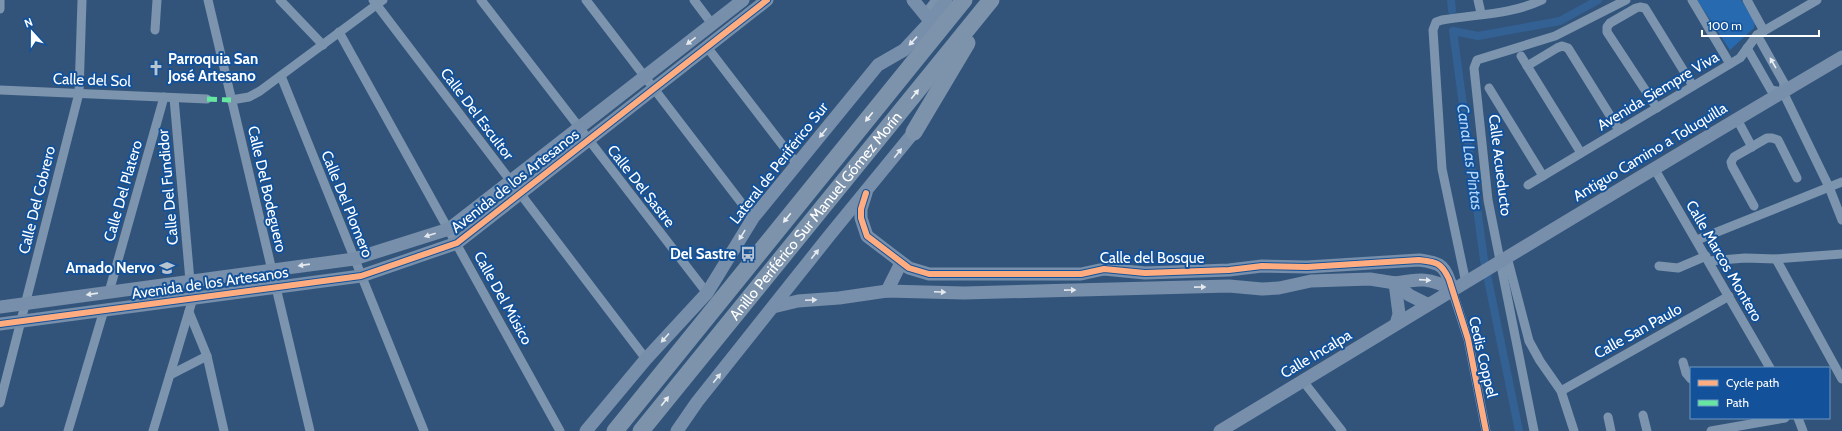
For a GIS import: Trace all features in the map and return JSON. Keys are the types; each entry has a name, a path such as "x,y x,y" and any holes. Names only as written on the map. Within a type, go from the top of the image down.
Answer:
{"highway":[{"name":"Anillo Periférico Sur Manuel Gómez Morín","path":"615,431 932,22 964,0"},
{"name":"Anillo Periférico Sur Manuel Gómez Morín","path":"641,431 992,0"},
{"path":"914,132 992,0"}],"street":[{"path":"0,0 0,9"},
{"name":"Calle Del Cobrero","path":"0,403 79,93 82,0"},
{"path":"155,30 157,0"},
{"name":"Calle Del Bodeguero","path":"208,0 310,431"},
{"path":"280,0 323,45"},
{"name":"Calle Del Sastre","path":"481,0 707,293"},
{"path":"586,0 753,218"},
{"path":"694,0 712,24"},
{"name":"Avenida de los Artesanos","path":"0,307 354,259 449,228 744,0"},
{"name":"Avenida de los Artesanos","path":"0,324 361,276 457,243 767,0"},
{"path":"913,0 932,22"},
{"path":"932,22 936,0"},
{"name":"Lateral de Periférico Sur","path":"586,431 646,359 707,293 753,218 878,65 904,50 932,22 946,0"},
{"path":"1478,0 1481,13"},
{"path":"1395,283 1423,278 1438,282 1452,290 1471,280 1442,169 1433,30 1436,22 1481,13 1497,14 1542,0"},
{"name":"Calle Acueducto","path":"1534,431 1488,200 1474,68 1477,60 1555,36 1626,0"},
{"path":"1692,0 1730,64"},
{"path":"1747,0 1760,33 1784,83 1783,92 1829,187 1842,220"},
{"name":"Avenida Siempre Viva","path":"1528,185 1740,58 1760,33 1813,1"},
{"path":"231,100 249,97 281,76 377,2"},
{"name":"Calle Del Escultor","path":"377,2 510,181 646,359"},
{"path":"1657,108 1607,32 1607,27 1610,23 1640,6 1645,8 1694,86"},
{"name":"Calle Del Músico","path":"339,32 449,228 560,431"},
{"path":"1527,66 1557,48 1562,46 1568,48 1619,130"},
{"path":"707,48 797,164"},
{"path":"1747,48 1771,90 1783,92"},
{"path":"1521,56 1581,153"},
{"name":"Antiguo Camino a Toluquilla","path":"1471,280 1654,168 1842,57"},
{"name":"Calle Del Plomero","path":"281,76 424,431"},
{"path":"1488,88 1544,176"},
{"name":"Calle del Sol","path":"0,90 207,99"},
{"name":"Calle Del Platero","path":"109,292 164,97"},
{"name":"Calle Del Fundidor","path":"174,98 190,281 194,298"},
{"path":"1737,119 1752,147"},
{"path":"676,431 773,307 914,132"},
{"path":"1754,206 1731,162 1734,157 1767,138 1778,140 1797,178"},
{"name":"Calle Marcos Montero","path":"1654,168 1769,367"},
{"path":"1696,240 1842,182"},
{"name":"Calle del Bosque","path":"866,193 861,209 861,218 868,236 909,268 929,274 1081,274 1104,269 1145,273 1229,270 1262,266 1307,267 1419,260 1437,262 1444,270 1452,290"},
{"path":"1658,266 1678,268 1707,258 1776,259 1842,254"},
{"path":"1776,259 1842,379"},
{"path":"1395,283 1419,260"},
{"path":"1500,262 1529,341 1540,361 1561,391 1574,431"},
{"path":"887,292 901,263"},
{"name":"Calle del Bosque","path":"773,307 798,301 887,292 964,293 1229,286 1262,289 1279,288 1311,281 1340,279 1370,279 1395,283"},
{"path":"1395,283 1409,296 1427,304"},
{"path":"1395,283 1399,314 1396,324"},
{"name":"Calle Incalpa","path":"1220,431 1452,290"},
{"name":"Cedis Coppel","path":"1452,290 1468,339 1486,431"},
{"name":"Calle San Paulo","path":"1561,391 1728,296"},
{"path":"153,431 194,298"},
{"path":"68,431 104,310"},
{"path":"189,312 207,356 224,431"},
{"path":"170,375 207,356"},
{"path":"1683,362 1686,373 1690,378"},
{"path":"1303,381 1342,431"},
{"path":"1643,415 1647,431"},
{"path":"1608,418 1611,431"},
{"path":"1711,431 1734,422 1772,419"},
{"path":"1798,419 1804,431"}],"shaded area":[{"path":"1697,0 1741,0 1755,22 1754,28 1730,50"}],"waterway":[{"path":"1451,0 1452,10"},
{"name":"Canal Las Pintas","path":"1519,431 1484,260 1453,31 1478,36 1560,21 1598,0"}],"marked path":[{"path":"207,99 231,100"}],"cycle path":[{"path":"0,324 361,276 457,243 767,0"},
{"path":"866,193 861,209 861,218 867,236 909,268 929,274 1081,274 1104,269 1145,273 1229,270 1262,266 1307,267 1419,260 1434,262 1443,269 1449,279 1468,339 1486,431"}],"place":[{"name":"Parroquia San José Artesano","path":"156,68"},
{"name":"Del Sastre","path":"748,254"},
{"name":"Amado Nervo","path":"167,268"}]}
